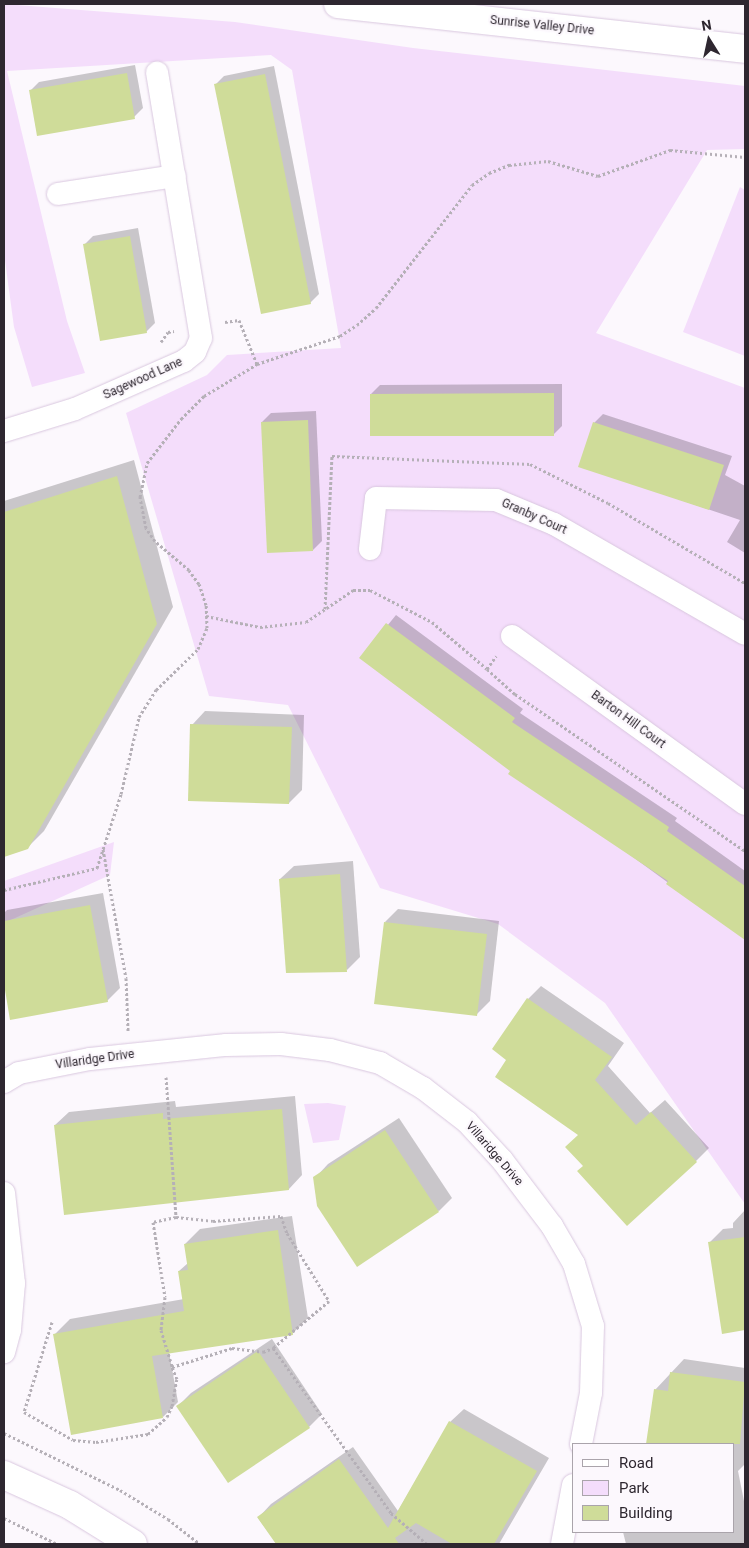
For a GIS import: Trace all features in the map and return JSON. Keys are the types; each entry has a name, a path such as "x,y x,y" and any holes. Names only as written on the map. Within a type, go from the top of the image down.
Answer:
{"main road":[{"name":"Sunrise Valley Drive","path":"338,4 745,49"},
{"path":"4,1475 70,1505 133,1544"}],"street":[{"name":"Sagewood Lane","path":"4,431 107,396 184,361 195,352 201,338 200,320 158,72"},
{"path":"58,194 175,176"},
{"name":"Granby Court","path":"370,549 376,498 496,500 554,524 745,634"},
{"name":"Barton Hill Court","path":"512,636 745,804"},
{"name":"Villaridge Drive","path":"4,1082 25,1072 90,1059 216,1046 281,1044 330,1050 380,1063 423,1088 468,1122 502,1160 552,1226 574,1264 587,1298 594,1351 591,1393 581,1443"},
{"path":"4,1193 14,1282 10,1330 4,1352"},
{"path":"562,1544 572,1490"}],"path":[{"path":"4,890 97,868 121,794 139,717 156,690 198,649 206,628 206,616 199,584 189,570 155,541 146,528 141,514 141,481 147,463 180,419 204,396 257,364 340,336 357,325 376,308 472,185 489,173 509,165 548,161 598,176 612,173 641,158 670,150 745,157"},
{"path":"240,320 257,364"},
{"path":"326,609 328,553"},
{"path":"206,616 260,627 306,622 354,590 370,590 432,622 515,694 745,851"},
{"path":"487,669 512,636"},
{"path":"103,848 126,978 128,1033"},
{"path":"166,1072 176,1217"},
{"path":"52,1322 24,1412 73,1440 96,1442 148,1434 166,1417 172,1406 177,1379 172,1367 161,1330 165,1297 154,1222 176,1217 212,1221 281,1216 287,1233 329,1301 273,1348 263,1352 232,1348 172,1367"},
{"path":"273,1348 391,1513 427,1544"},
{"path":"4,1433 120,1490 168,1519 200,1544"},
{"path":"4,1518 57,1544"}],"green space":[{"path":"4,4 235,22 413,48 745,86 745,149 707,150 596,333 745,388 745,1204 605,1003 498,924 380,888 288,705 209,696 126,413 207,375 227,355 341,348 292,70 271,55 7,71 67,321 85,373 32,387 14,327 4,253"},
{"path":"740,187 745,190 745,356 683,332"},
{"path":"114,842 110,875 4,923 4,881"},
{"path":"328,1103 346,1106 339,1140 313,1143 304,1104"}],"building":[{"path":"127,73 135,119 37,136 29,90"},
{"path":"265,74 311,304 261,314 214,84"},
{"path":"130,236 147,333 100,341 83,244"},
{"path":"554,393 554,436 370,436 370,394"},
{"path":"308,420 313,551 267,553 261,422"},
{"path":"593,422 724,465 709,510 578,467"},
{"path":"117,476 157,624 28,849 4,857 4,512"},
{"path":"386,623 515,718 512,722 669,827 667,831 745,886 745,940 666,884 668,881 508,774 510,771 359,658"},
{"path":"190,724 292,727 289,804 188,801"},
{"path":"340,874 347,972 286,973 279,879"},
{"path":"90,905 108,1002 10,1020 4,984 4,921"},
{"path":"384,922 487,934 477,1016 374,1004"},
{"path":"527,998 612,1057 595,1080 636,1125 651,1112 697,1162 627,1226 577,1171 583,1166 565,1147 578,1135 495,1077 506,1060 492,1049"},
{"path":"282,1109 289,1190 64,1215 54,1125 163,1113 163,1119"},
{"path":"385,1130 439,1212 357,1267 317,1206 313,1177"},
{"path":"278,1230 293,1335 152,1356 163,1418 71,1435 53,1334 184,1311 178,1271 188,1270 184,1244"},
{"path":"745,1237 745,1330 722,1334 708,1242"},
{"path":"258,1351 310,1428 228,1483 176,1406"},
{"path":"670,1372 745,1382 740,1444 646,1443 654,1389 668,1391"},
{"path":"449,1421 537,1471 494,1544 452,1544 416,1523 395,1538 399,1544 276,1544 257,1517 339,1459 388,1528"}]}
